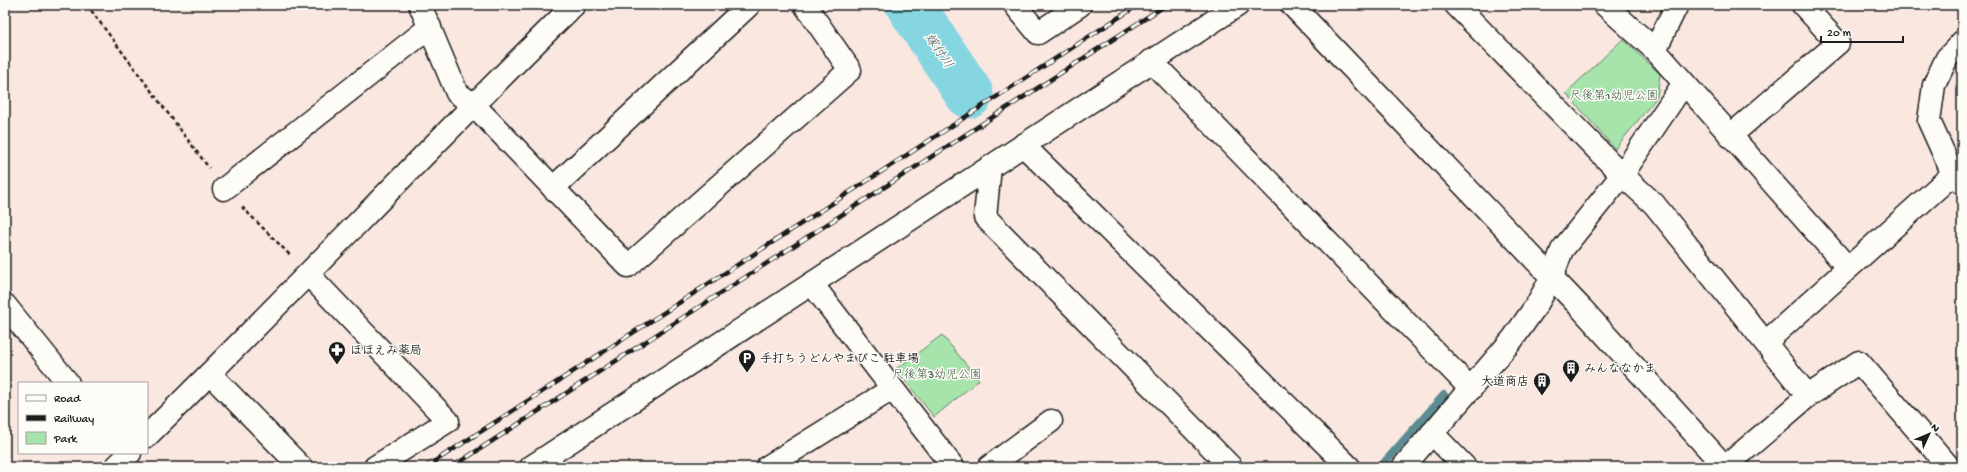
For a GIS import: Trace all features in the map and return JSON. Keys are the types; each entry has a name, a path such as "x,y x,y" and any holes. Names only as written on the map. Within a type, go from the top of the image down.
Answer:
{"street":[{"path":"420,5 457,93 473,104 628,266 850,70 805,5"},
{"path":"148,435 210,374 473,104 574,5"},
{"path":"553,188 750,5"},
{"path":"1015,5 1038,33 1080,5"},
{"path":"531,467 1238,5"},
{"path":"1292,5 1552,277 1725,467 1808,396 1859,362 1949,467"},
{"path":"1456,5 1622,175 1654,204 1808,396"},
{"path":"1605,5 1656,50 1730,136 1848,268"},
{"path":"1656,50 1677,5"},
{"path":"1730,136 1838,43 1803,5"},
{"path":"224,189 430,27"},
{"path":"1766,342 1848,268 1957,179 1929,121 1934,85 1947,58 1962,42"},
{"path":"1151,61 1472,389"},
{"path":"1403,467 1472,389 1512,340 1536,306 1552,277 1562,250 1622,175 1684,83"},
{"path":"1023,145 1349,467"},
{"path":"990,167 985,217 1231,467"},
{"path":"308,274 448,421 375,467"},
{"path":"812,284 952,467"},
{"path":"5,305 67,382"},
{"path":"210,374 301,467"},
{"path":"776,465 892,389"},
{"path":"989,467 1051,421"},
{"path":"1432,434 1465,467"}],"path":[{"path":"87,5 224,189 308,274"}],"green space":[{"name":"尺後第1幼児公園","path":"1623,39 1660,74 1657,97 1615,149 1566,93"},
{"name":"尺後第3幼児公園","path":"942,335 979,380 934,417 896,369"}],"waterway":[{"name":"嫁付川","path":"910,5 969,94"},
{"path":"1383,464 1444,395"}],"railway":[{"path":"426,467 1138,5"},
{"path":"452,467 1166,5"}],"place":[{"name":"ほほえみ薬局","path":"337,365"},
{"name":"手打ちうどんやまびこ 駐車場","path":"747,373"},
{"name":"みんななかま","path":"1571,383"},
{"name":"大道商店","path":"1542,396"}]}
